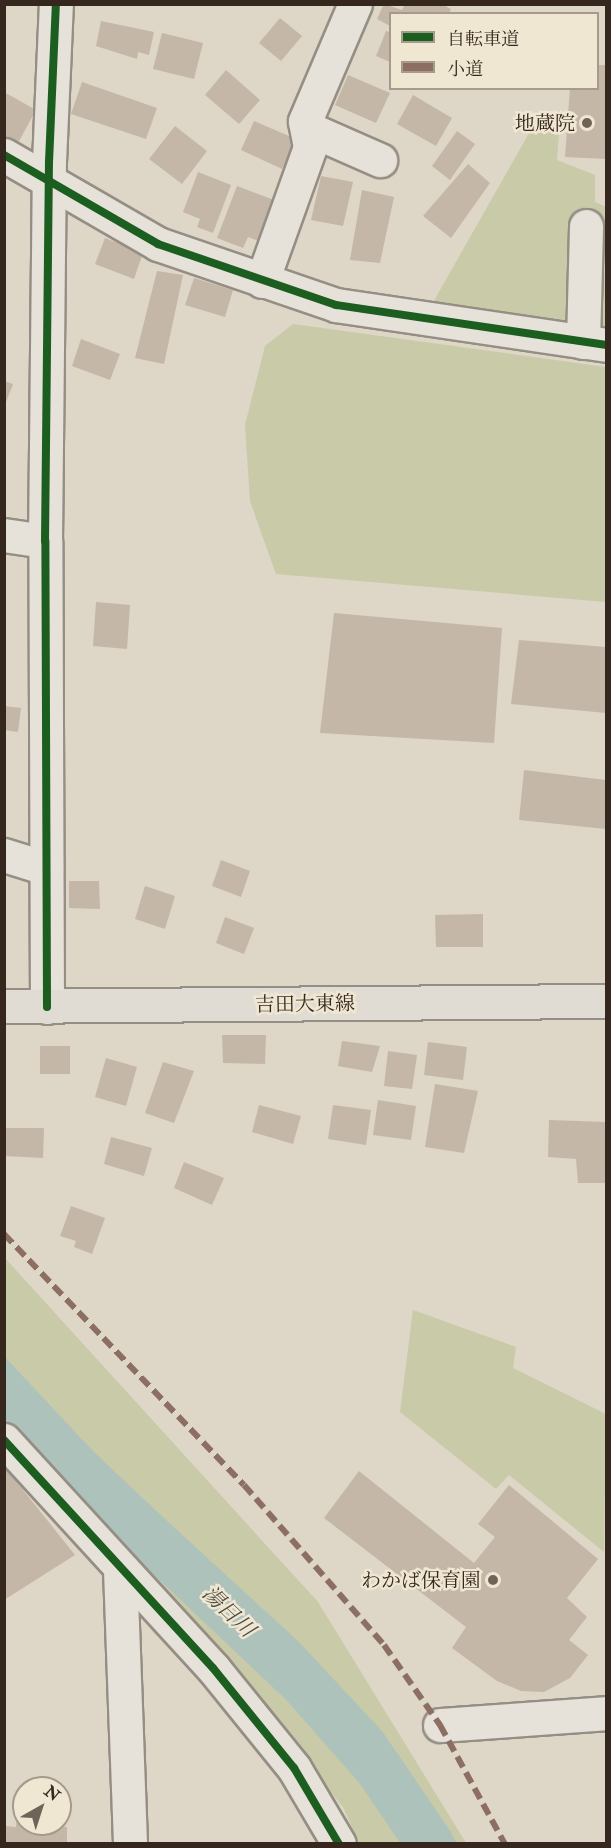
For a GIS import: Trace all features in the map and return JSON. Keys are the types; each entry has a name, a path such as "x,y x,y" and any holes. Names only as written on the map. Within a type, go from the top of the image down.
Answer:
{"main road":[{"name":"吉田大東線","path":"4,1006 606,1001"}],"street":[{"path":"47,1007 45,541 56,4"},
{"path":"262,281 310,147 305,121 334,46 355,4"},
{"path":"307,128 380,160"},
{"path":"4,155 158,244 336,305 595,343 586,226"},
{"path":"4,535 45,541"},
{"path":"4,855 46,868"},
{"path":"4,1440 120,1570 221,1677 294,1768 339,1844"},
{"path":"120,1570 130,1844"},
{"path":"440,1725 606,1713"}],"green space":[{"path":"541,112 560,117 557,160 595,175 595,202 606,207 606,333 431,306"},
{"path":"293,324 606,367 606,602 276,574 250,501 245,425 265,346"},
{"path":"4,1257 318,1602 466,1843 359,1843 343,1807 5,1397"},
{"path":"413,1310 516,1347 513,1368 606,1414 604,1552 509,1475 496,1489 400,1412"}],"water":[{"path":"5,1357 106,1465 298,1641 382,1731 457,1843 430,1843 397,1789 335,1711 170,1550 65,1461 5,1393"}],"building":[{"path":"384,4 402,10 405,4 442,4 451,9 450,12 389,12 389,25 377,19"},
{"path":"280,18 302,36 281,61 259,43"},
{"path":"101,21 154,32 149,55 138,52 137,59 96,46"},
{"path":"386,31 389,32 389,62 376,56"},
{"path":"162,33 203,43 194,79 153,69"},
{"name":"地蔵院","path":"599,65 606,65 606,159 565,157 570,90 599,90"},
{"path":"226,70 260,100 239,124 205,95"},
{"path":"348,75 390,93 376,123 335,105"},
{"path":"82,82 157,108 146,139 71,114"},
{"path":"4,92 36,110 18,143 4,136"},
{"path":"413,95 452,118 436,146 397,124"},
{"path":"254,121 296,139 282,169 241,150"},
{"path":"175,126 207,151 182,184 149,159"},
{"path":"457,131 475,144 450,180 432,166"},
{"path":"468,164 490,183 451,238 423,216"},
{"path":"198,172 231,185 213,233 197,227 200,219 183,212"},
{"path":"321,176 353,182 343,226 311,220"},
{"path":"237,186 277,201 261,242 248,237 243,248 217,238"},
{"path":"362,190 394,197 380,263 350,260"},
{"path":"105,238 143,253 134,279 95,264"},
{"path":"157,271 183,275 164,364 135,358"},
{"path":"194,278 233,290 225,317 185,305"},
{"path":"81,339 120,354 110,380 72,366"},
{"path":"4,381 13,384 5,405 4,405"},
{"path":"96,602 130,605 127,649 93,646"},
{"path":"334,613 502,628 494,743 320,733"},
{"path":"519,640 606,647 606,713 511,704"},
{"path":"4,706 21,708 18,732 4,730"},
{"path":"524,770 606,780 606,829 519,820"},
{"path":"221,860 250,871 241,897 212,886"},
{"path":"69,881 99,881 100,909 69,908"},
{"path":"145,886 175,896 165,929 135,919"},
{"path":"483,914 483,947 436,947 435,915"},
{"path":"225,917 254,928 244,954 216,943"},
{"path":"222,1035 266,1035 265,1064 223,1063"},
{"path":"342,1041 380,1046 372,1072 338,1066"},
{"path":"428,1042 467,1047 463,1080 424,1075"},
{"path":"40,1046 70,1046 70,1074 40,1074"},
{"path":"388,1051 417,1055 412,1089 384,1086"},
{"path":"106,1058 137,1067 126,1106 95,1097"},
{"path":"163,1062 194,1071 174,1123 145,1113"},
{"path":"435,1084 478,1091 464,1153 425,1147"},
{"path":"378,1100 416,1106 411,1140 373,1135"},
{"path":"259,1105 301,1116 293,1144 252,1132"},
{"path":"333,1105 371,1110 366,1145 328,1139"},
{"path":"549,1120 606,1122 606,1183 578,1183 576,1159 548,1157"},
{"path":"4,1128 44,1128 43,1158 4,1156"},
{"path":"111,1137 152,1148 144,1176 104,1164"},
{"path":"184,1162 224,1178 212,1205 174,1188"},
{"path":"71,1206 105,1218 92,1254 74,1247 76,1241 60,1236"},
{"path":"4,1466 75,1555 4,1600"},
{"name":"わかば保育園","path":"359,1471 474,1563 495,1537 478,1524 509,1485 598,1559 567,1598 587,1617 569,1640 588,1655 570,1678 544,1692 521,1691 497,1681 452,1648 466,1627 324,1518"},
{"path":"4,1826 12,1827 12,1836 67,1836 67,1844 4,1844"}],"waterway":[{"name":"湯日川","path":"4,1400 305,1685 379,1769 430,1844"}],"marked path":[{"path":"4,1234 244,1485 384,1645 440,1725 505,1844"}],"cycle path":[{"path":"47,1007 45,541 49,162 56,4"},
{"path":"4,155 158,244 336,305 606,345"},
{"path":"4,1440 213,1668 294,1768 339,1844"}],"place":[{"name":"地蔵院","path":"587,123"},
{"name":"わかば保育園","path":"493,1580"}]}
